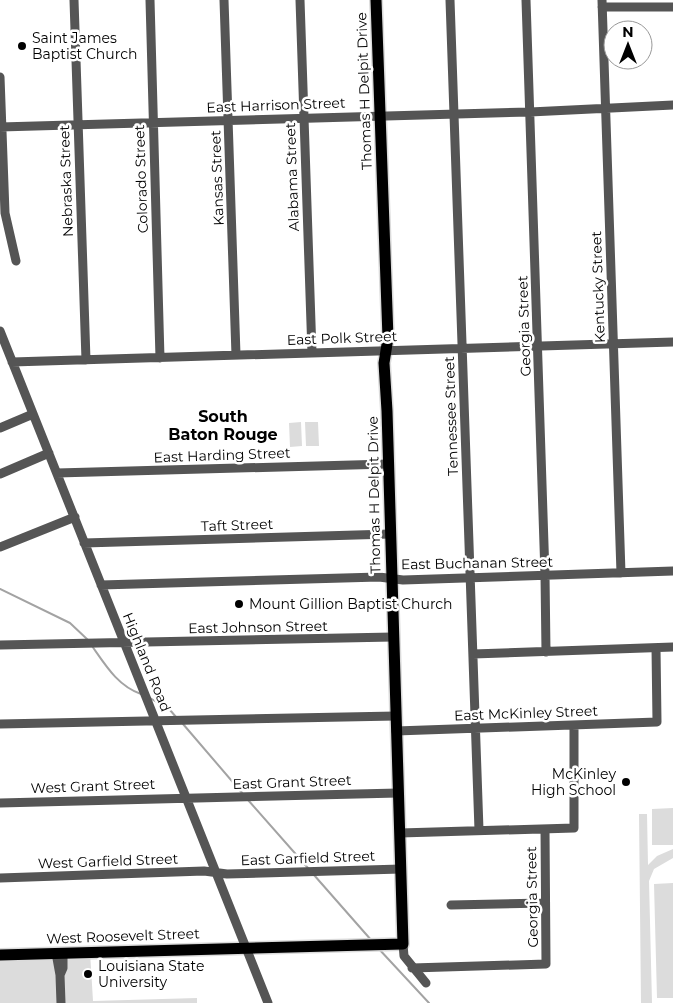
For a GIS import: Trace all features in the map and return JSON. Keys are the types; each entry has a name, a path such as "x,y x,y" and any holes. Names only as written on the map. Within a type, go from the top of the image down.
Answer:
{"main road":[{"name":"Thomas H Delpit Drive","path":"376,0 388,338 384,363 401,869 398,944"},
{"name":"West Roosevelt Street","path":"0,955 398,944"}],"street":[{"name":"Nebraska Street","path":"74,0 86,360"},
{"name":"Colorado Street","path":"150,0 160,358"},
{"name":"Kansas Street","path":"224,0 236,355"},
{"name":"Alabama Street","path":"300,0 312,353"},
{"name":"Tennessee Street","path":"450,0 479,830"},
{"name":"Georgia Street","path":"526,0 546,652"},
{"path":"602,4 673,7"},
{"name":"Kentucky Street","path":"602,4 621,573"},
{"path":"0,76 5,213 16,261"},
{"name":"East Harrison Street","path":"1,127 530,112 673,105"},
{"name":"Highland Road","path":"0,331 268,1003"},
{"name":"East Polk Street","path":"12,362 673,342"},
{"path":"0,428 33,414"},
{"path":"0,474 49,453"},
{"name":"East Harding Street","path":"57,473 388,464"},
{"path":"0,547 75,517"},
{"name":"Taft Street","path":"84,543 390,534"},
{"name":"East Buchanan Street","path":"101,584 673,571"},
{"name":"East Johnson Street","path":"0,645 393,637"},
{"path":"473,654 673,647"},
{"name":"East McKinley Street","path":"396,731 657,722 656,648"},
{"path":"0,724 154,716 169,722 396,716"},
{"path":"400,833 574,828 574,726"},
{"name":"East Grant Street","path":"187,798 258,798 398,793"},
{"name":"West Grant Street","path":"0,803 187,798"},
{"name":"Georgia Street","path":"412,968 546,964 545,829"},
{"name":"East Garfield Street","path":"216,872 401,869"},
{"name":"West Garfield Street","path":"0,878 216,872"},
{"path":"450,905 545,903"},
{"name":"Thomas H Delpit Drive","path":"398,944 412,968 426,982"},
{"path":"59,953 63,968 60,975 61,1003"}],"shaded area":[{"path":"301,422 302,446 290,447 289,423"},
{"path":"305,422 318,422 319,446 306,446"},
{"path":"673,808 673,845 652,845 652,809"},
{"path":"639,814 647,814 648,865 657,856 673,849 673,858 654,869 649,881 652,1003 641,1003"},
{"path":"673,883 673,998 657,998 654,884"},
{"path":"90,952 93,1001 197,998 197,1003 0,1003 0,955"}],"waterway":[{"path":"0,589 70,623 88,640"},
{"path":"92,646 119,681 141,694"},
{"path":"150,698 170,710 176,717"},
{"path":"183,724 243,794"},
{"path":"248,800 308,868"},
{"path":"314,875 372,941"},
{"path":"378,948 429,1003"}],"place":[{"name":"Saint James Baptist Church","path":"22,46"},
{"name":"Mount Gillion Baptist Church","path":"239,604"},
{"name":"McKinley High School","path":"626,782"},
{"name":"Louisiana State University","path":"88,974"}],"district":[{"name":"South Baton Rouge","path":"223,425"}]}
